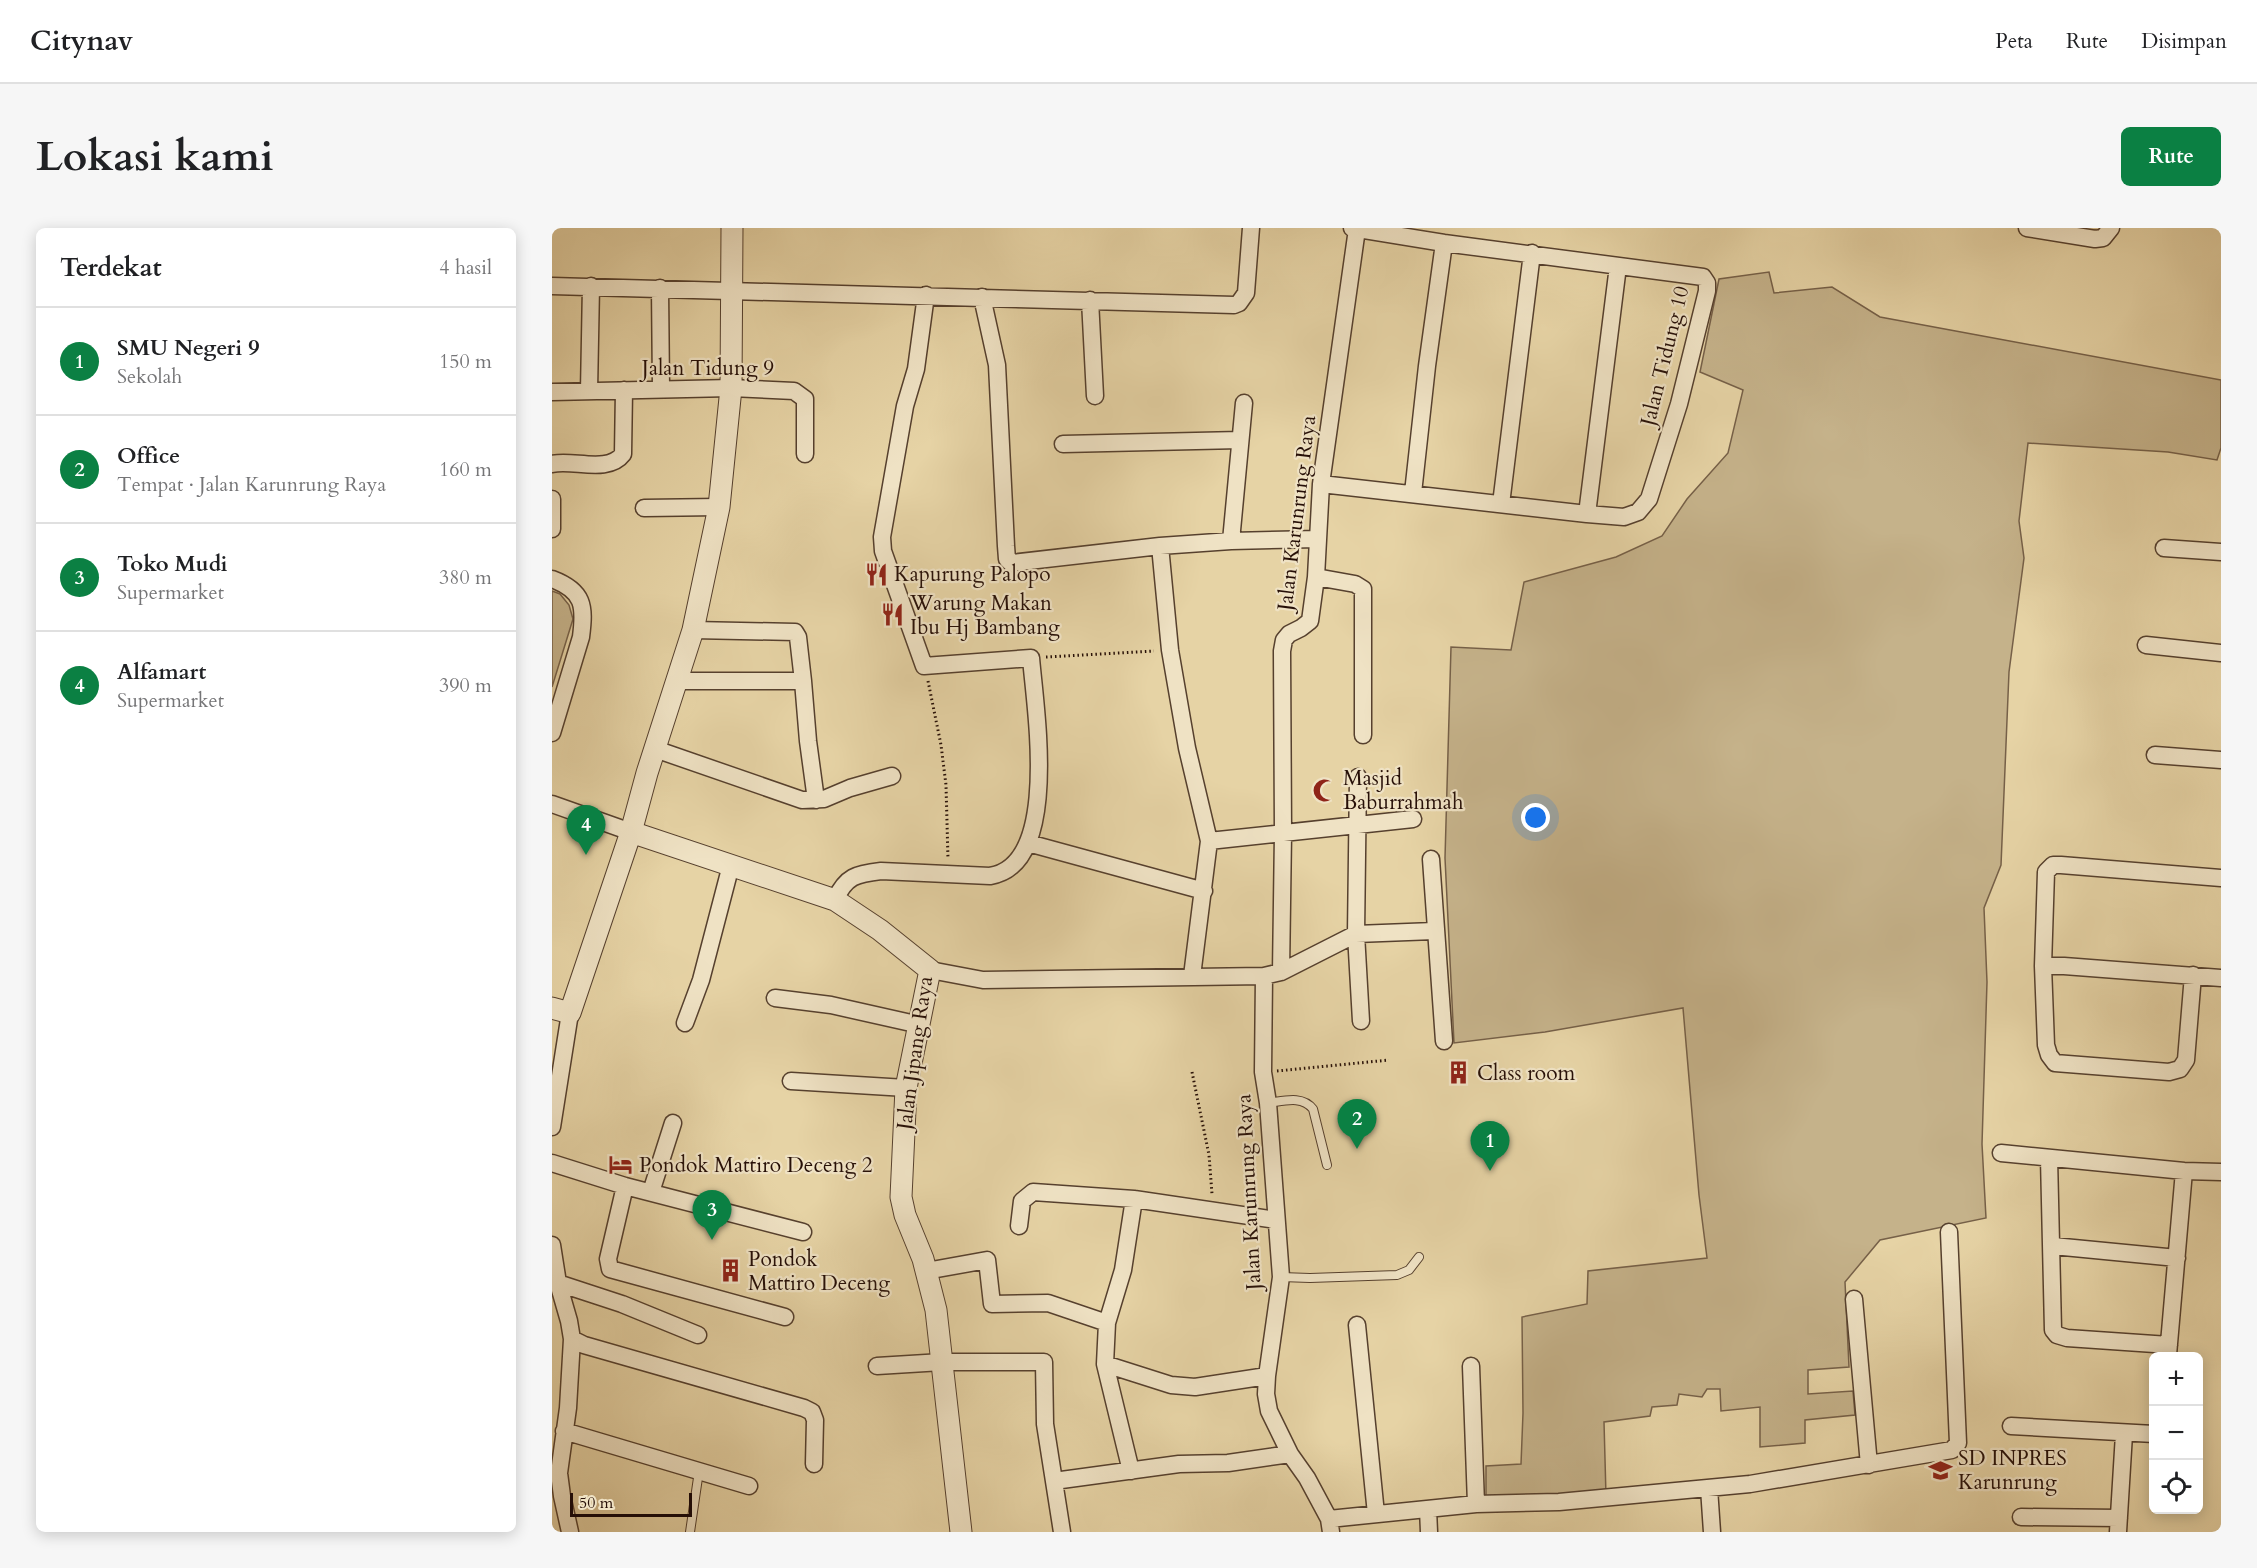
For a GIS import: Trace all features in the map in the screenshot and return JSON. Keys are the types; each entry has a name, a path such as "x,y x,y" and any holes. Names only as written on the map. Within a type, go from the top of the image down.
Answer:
{"street":[{"path":"552,1127 561,1011 631,832 693,630 718,507 730,388 732,228"},
{"path":"552,286 1234,305 1239,303 1246,293 1251,228"},
{"name":"Jalan Tidung 10","path":"1321,484 1587,514 1624,517 1638,512 1649,499 1679,404 1707,291 1707,283 1703,277 1444,243 1352,228"},
{"path":"2027,228 2095,239 2103,237 2111,228"},
{"name":"Jalan Karunrung Raya","path":"1281,972 1282,651 1284,640 1289,634 1310,621 1316,577 1321,484 1357,229"},
{"path":"1413,493 1444,243"},
{"path":"1501,504 1532,253"},
{"path":"1587,514 1618,266"},
{"path":"589,391 591,286"},
{"path":"660,288 661,389"},
{"path":"835,900 841,887 852,877 864,873 881,871 990,876 1011,869 1028,843 1039,796 1040,767 1031,658 924,666 883,551 882,537 905,406 916,369 926,295"},
{"path":"982,297 997,365 1006,546 1009,562 1014,564 1033,559 1160,546 1231,541 1318,539"},
{"path":"1090,300 1095,396"},
{"name":"Jalan Tidung 9","path":"552,392 730,388 794,391 805,399 805,454"},
{"path":"552,464 566,462 606,465 618,460 622,454 624,390"},
{"path":"1231,541 1244,404"},
{"path":"1063,444 1240,440"},
{"path":"552,499 552,529"},
{"path":"644,508 718,507"},
{"path":"1160,546 1170,650 1186,748 1209,841 1192,976"},
{"path":"2164,548 2221,552"},
{"path":"1316,577 1355,584 1363,590 1363,735"},
{"path":"552,579 572,589 582,605 581,637 556,706 552,733"},
{"path":"693,630 795,632 798,637 804,681 808,741 816,800"},
{"path":"2146,645 2221,653"},
{"path":"678,681 804,681"},
{"path":"655,749 792,798 824,799 850,788 892,776"},
{"path":"2155,755 2221,760"},
{"path":"1358,777 1356,934 1361,1021"},
{"path":"552,804 631,832"},
{"path":"1209,841 1413,819"},
{"name":"Jalan Jipang Raya","path":"631,832 835,900 880,930 930,970 906,1088 901,1197 905,1215 927,1271 936,1310 961,1532"},
{"path":"1028,843 1204,891"},
{"path":"1431,859 1443,1041"},
{"path":"686,1023 701,980 731,865"},
{"path":"2193,975 2186,1059 2180,1069 2169,1072 2055,1063 2047,1051 2043,966 2046,872 2053,866 2221,878"},
{"path":"930,970 983,980 1264,976 1281,972 1356,934 1434,931"},
{"path":"2043,966 2221,978"},
{"name":"Jalan Karunrung Raya","path":"1264,976 1263,1072 1268,1103 1281,1277 1267,1376 1269,1411 1290,1454 1307,1478 1330,1525"},
{"path":"776,998 831,1005 920,1025"},
{"path":"791,1081 906,1088"},
{"path":"651,1192 674,1123"},
{"path":"2001,1153 2184,1171 2221,1172"},
{"path":"2049,1158 2053,1246 2052,1320 2057,1335 2168,1351 2184,1171"},
{"path":"552,1163 625,1186 803,1232"},
{"path":"625,1186 608,1259 610,1269 785,1317"},
{"path":"1019,1226 1022,1201 1033,1192 1134,1199 1276,1220"},
{"path":"1131,1471 1106,1364 1107,1323 1123,1270 1134,1199"},
{"path":"1330,1525 1376,1515 1476,1504 1559,1502 1750,1484 1945,1452 1956,1448 1958,1443 1948,1232"},
{"path":"552,1245 558,1294 572,1339 568,1408 559,1473 570,1532"},
{"path":"2053,1246 2177,1258"},
{"path":"927,1271 987,1260 992,1304 1048,1303 1107,1323"},
{"path":"558,1294 622,1304 699,1335"},
{"path":"1854,1299 1869,1465"},
{"path":"1357,1325 1376,1515"},
{"path":"572,1339 584,1345 812,1412 815,1420 814,1464"},
{"path":"877,1366 942,1362 1044,1362 1045,1424 1062,1532"},
{"path":"1106,1364 1150,1380 1195,1387 1267,1376"},
{"path":"1471,1366 1476,1504"},
{"path":"2011,1426 2149,1434"},
{"path":"564,1431 749,1486"},
{"path":"2021,1517 2119,1525 2124,1434"},
{"path":"1054,1481 1179,1464 1228,1463 1290,1454"},
{"path":"1709,1488 1712,1532"},
{"path":"1428,1509 1429,1532"}],"lane":[{"path":"1268,1103 1299,1100 1307,1102 1312,1108 1326,1165"},
{"path":"1281,1277 1397,1275 1409,1270 1419,1257"},
{"path":"690,1532 699,1471"}],"path":[{"path":"1031,658 1170,650"},
{"path":"924,666 941,745 946,785 948,873"},
{"path":"1263,1072 1389,1060"},
{"path":"1192,1072 1209,1155 1213,1210"}],"shaded area":[{"path":"1769,272 1774,293 1832,287 1880,317 2221,380 2221,448 2217,460 2168,452 2028,443 2019,521 2024,558 2009,672 2001,865 1984,908 1987,982 1982,1144 1986,1218 1880,1240 1845,1282 1849,1367 1808,1370 1808,1394 1853,1391 1855,1415 1805,1420 1805,1443 1760,1447 1760,1407 1721,1411 1720,1389 1707,1389 1702,1397 1679,1394 1677,1405 1652,1407 1650,1416 1604,1422 1606,1496 1486,1503 1486,1466 1521,1464 1522,1317 1587,1304 1588,1271 1707,1258 1699,1195 1683,1008 1545,1032 1454,1043 1445,858 1451,647 1511,650 1524,582 1616,557 1662,536 1687,499 1728,453 1743,390 1700,372 1719,279"},
{"path":"552,591 560,594 569,605 573,619 552,687"}],"place":[{"name":"Kapurung Palopo","path":"876,574"},
{"name":"Warung Makan Ibu Hj Bambang","path":"892,615"},
{"name":"Masjid Baburrahmah","path":"1325,790"},
{"name":"Alfamart","path":"586,855"},
{"name":"Class room","path":"1459,1073"},
{"name":"Office","path":"1357,1149"},
{"name":"Pondok Mattiro Deceng 2","path":"621,1165"},
{"name":"SMU Negeri 9","path":"1490,1171"},
{"name":"Toko Mudi","path":"712,1240"},
{"name":"Pondok Mattiro Deceng","path":"730,1271"},
{"name":"SD INPRES Karunrung","path":"1940,1470"}]}
